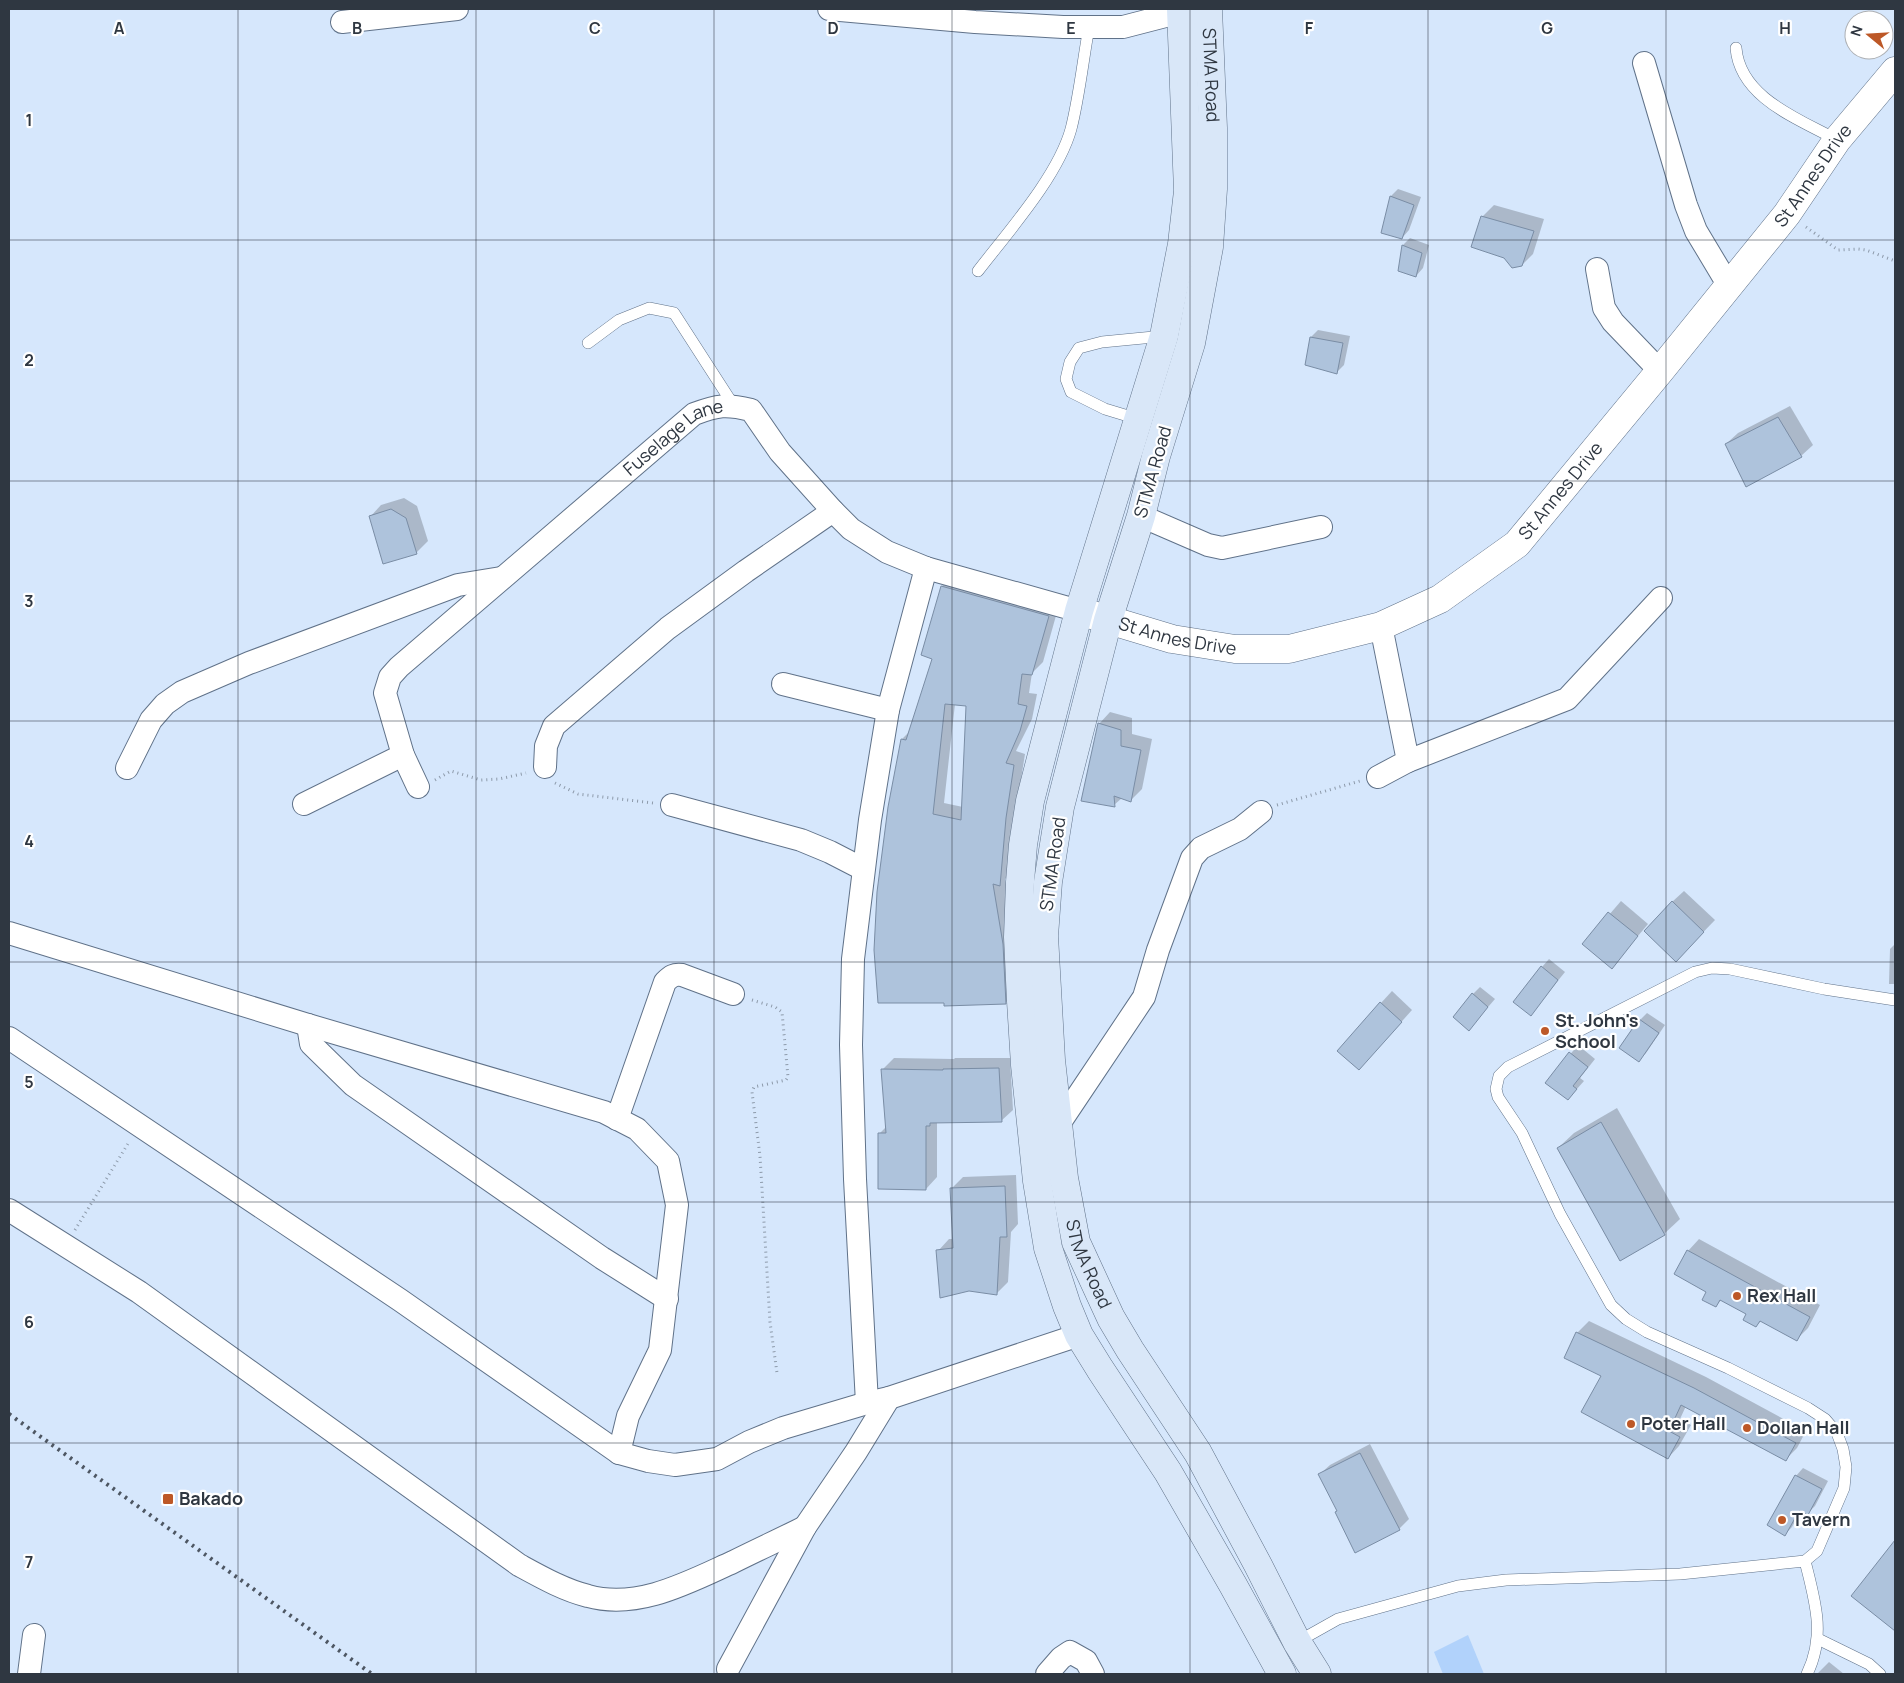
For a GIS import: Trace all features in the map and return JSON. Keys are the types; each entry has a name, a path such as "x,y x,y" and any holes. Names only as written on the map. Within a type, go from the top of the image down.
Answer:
{"main road":[{"name":"STMA Road","path":"1190,10 1188,191 1182,244 1164,336 1079,611 1030,801 1023,845 1018,937 1025,1065 1037,1181 1048,1248 1067,1306 1079,1335 1168,1472 1282,1674"},
{"name":"STMA Road","path":"1190,10 1213,146 1213,189 1209,247 1191,343 1156,456 1141,516 1108,620 1060,807 1048,882 1044,936 1051,1060 1064,1178 1076,1242 1111,1318 1198,1453 1297,1642 1317,1674"}],"street":[{"path":"342,22 457,9"},
{"path":"829,9 975,22 1089,27 1123,27 1190,10"},
{"path":"1644,63 1686,205 1696,232 1729,286"},
{"name":"St Annes Drive","path":"1079,611 1172,639 1235,649 1289,649 1381,626 1440,599 1517,544 1787,214 1837,140 1895,71"},
{"path":"1597,269 1604,308 1613,322 1660,371"},
{"name":"Fuselage Lane","path":"418,787 403,754 385,693 390,677 399,667 694,414 716,406 734,406 751,410 780,452 833,511 851,529 887,552 926,568 1079,611"},
{"path":"545,767 546,746 554,726 559,721 668,628 833,511"},
{"path":"1141,516 1208,545 1222,548 1321,527"},
{"path":"866,1403 855,1179 851,1045 853,959 863,869 888,710 926,568"},
{"path":"127,768 151,720 165,704 182,692 249,663 458,585 502,578"},
{"path":"1378,777 1408,761 1567,699 1661,598"},
{"path":"1381,626 1408,761"},
{"path":"783,684 888,710"},
{"path":"304,804 403,754"},
{"path":"672,805 801,840 863,869"},
{"path":"1059,1124 1144,997 1158,950 1192,858 1201,848 1240,828 1261,812"},
{"path":"9,933 308,1026 604,1112 637,1129 668,1161 676,1205 660,1350 628,1416 619,1453"},
{"path":"617,1119 666,982 670,977 676,974 682,975 733,994"},
{"path":"308,1026 311,1044 353,1085 602,1258 667,1299"},
{"path":"9,1038 400,1300 619,1453 648,1461 676,1465 717,1459 749,1442 783,1428 889,1398 1079,1335"},
{"path":"9,1210 139,1292 519,1565 572,1590 589,1596 621,1600 655,1594 697,1579 805,1527"},
{"path":"728,1669 805,1527 856,1452 889,1398"},
{"path":"29,1674 34,1635"},
{"path":"1047,1674 1061,1658 1070,1652 1086,1661 1093,1674"}],"lane":[{"path":"978,271 1028,206 1055,166 1070,130 1089,27"},
{"path":"1736,48 1737,57 1744,76 1756,91 1780,109 1837,140"},
{"path":"588,344 620,320 650,308 674,313 734,406"},
{"path":"1138,419 1105,409 1071,392 1066,379 1070,362 1080,348 1102,342 1164,336"},
{"path":"1297,1642 1338,1619 1458,1586 1506,1580 1680,1574 1805,1561 1816,1551 1844,1488 1846,1467 1838,1433 1824,1418 1808,1408 1728,1368 1647,1332 1626,1319 1611,1305 1560,1214 1522,1133 1510,1112 1498,1098 1496,1089 1499,1076 1508,1067 1695,972 1712,968 1730,969 1824,989 1895,1000"},
{"path":"1805,1561 1817,1611 1818,1639 1806,1674"},
{"path":"1818,1639 1869,1664 1880,1674"}],"path":[{"path":"1787,214 1838,250 1866,250 1895,261"},
{"path":"418,787 451,771 481,780 521,775 545,767 555,783 578,794 672,805"},
{"path":"1261,812 1269,807 1378,777"},
{"path":"733,994 775,1007 782,1012 788,1077 786,1080 754,1087 752,1092 760,1156 770,1322 777,1373"},
{"path":"66,1246 139,1125"}],"shaded area":[{"path":"1468,1635 1484,1674 1443,1674 1434,1652"}],"building":[{"path":"1390,196 1414,205 1402,239 1381,233"},
{"path":"1481,216 1534,231 1522,266 1512,268 1504,258 1471,247"},
{"path":"1402,245 1422,253 1416,277 1398,271"},
{"path":"1310,337 1343,343 1337,374 1305,365"},
{"path":"1778,417 1802,457 1746,487 1725,444"},
{"path":"391,509 406,518 417,554 383,564 369,516"},
{"path":"941,586 1049,616 1032,675 1022,674 1018,704 1027,706 1020,731 1006,763 1014,765 1006,818 1000,886 993,884 1003,944 1006,1004 944,1006 944,1003 878,1003 874,950 877,892 888,807 901,739 906,740 932,659 921,655","holes":["945,704 966,706 961,820 933,814"]},
{"path":"1098,723 1121,730 1121,746 1141,750 1131,802 1114,796 1115,807 1081,801"},
{"path":"1672,901 1704,932 1676,962 1644,931"},
{"path":"1608,912 1638,936 1612,969 1582,944"},
{"path":"1541,966 1558,980 1531,1016 1513,1002"},
{"path":"1472,993 1488,1007 1469,1031 1453,1017"},
{"path":"1380,1002 1402,1022 1359,1070 1337,1051"},
{"path":"1639,1019 1659,1033 1639,1062 1619,1048"},
{"path":"1569,1052 1588,1067 1573,1086 1577,1089 1568,1100 1545,1083"},
{"path":"999,1068 1002,1122 930,1123 930,1126 926,1126 926,1190 878,1189 878,1133 886,1133 881,1069 943,1070"},
{"path":"1601,1122 1665,1235 1620,1261 1557,1148"},
{"path":"1005,1186 1007,1237 1000,1237 997,1295 969,1291 940,1298 936,1250 953,1248 950,1188"},
{"name":"Rex Hall","path":"1687,1250 1810,1317 1797,1341 1760,1321 1756,1327 1743,1320 1746,1314 1720,1300 1716,1307 1702,1300 1706,1292 1674,1274"},
{"path":"1576,1332 1694,1388 1796,1443 1786,1461 1681,1405 1669,1431 1680,1437 1668,1459 1581,1412 1601,1376 1564,1358"},
{"path":"1360,1453 1400,1530 1355,1553 1335,1512 1337,1511 1318,1474"},
{"path":"1795,1475 1822,1489 1808,1515 1799,1511 1785,1536 1767,1525"},
{"path":"1895,1540 1895,1631 1851,1596"}],"railway":[{"path":"9,1414 372,1674"}],"place":[{"name":"St. John's School","path":"1545,1031"},
{"name":"Rex Hall","path":"1737,1296"},
{"name":"Poter Hall","path":"1631,1424"},
{"name":"Dollan Hall","path":"1747,1428"},
{"name":"Bakado","path":"168,1499"},
{"name":"Tavern","path":"1782,1520"}]}
